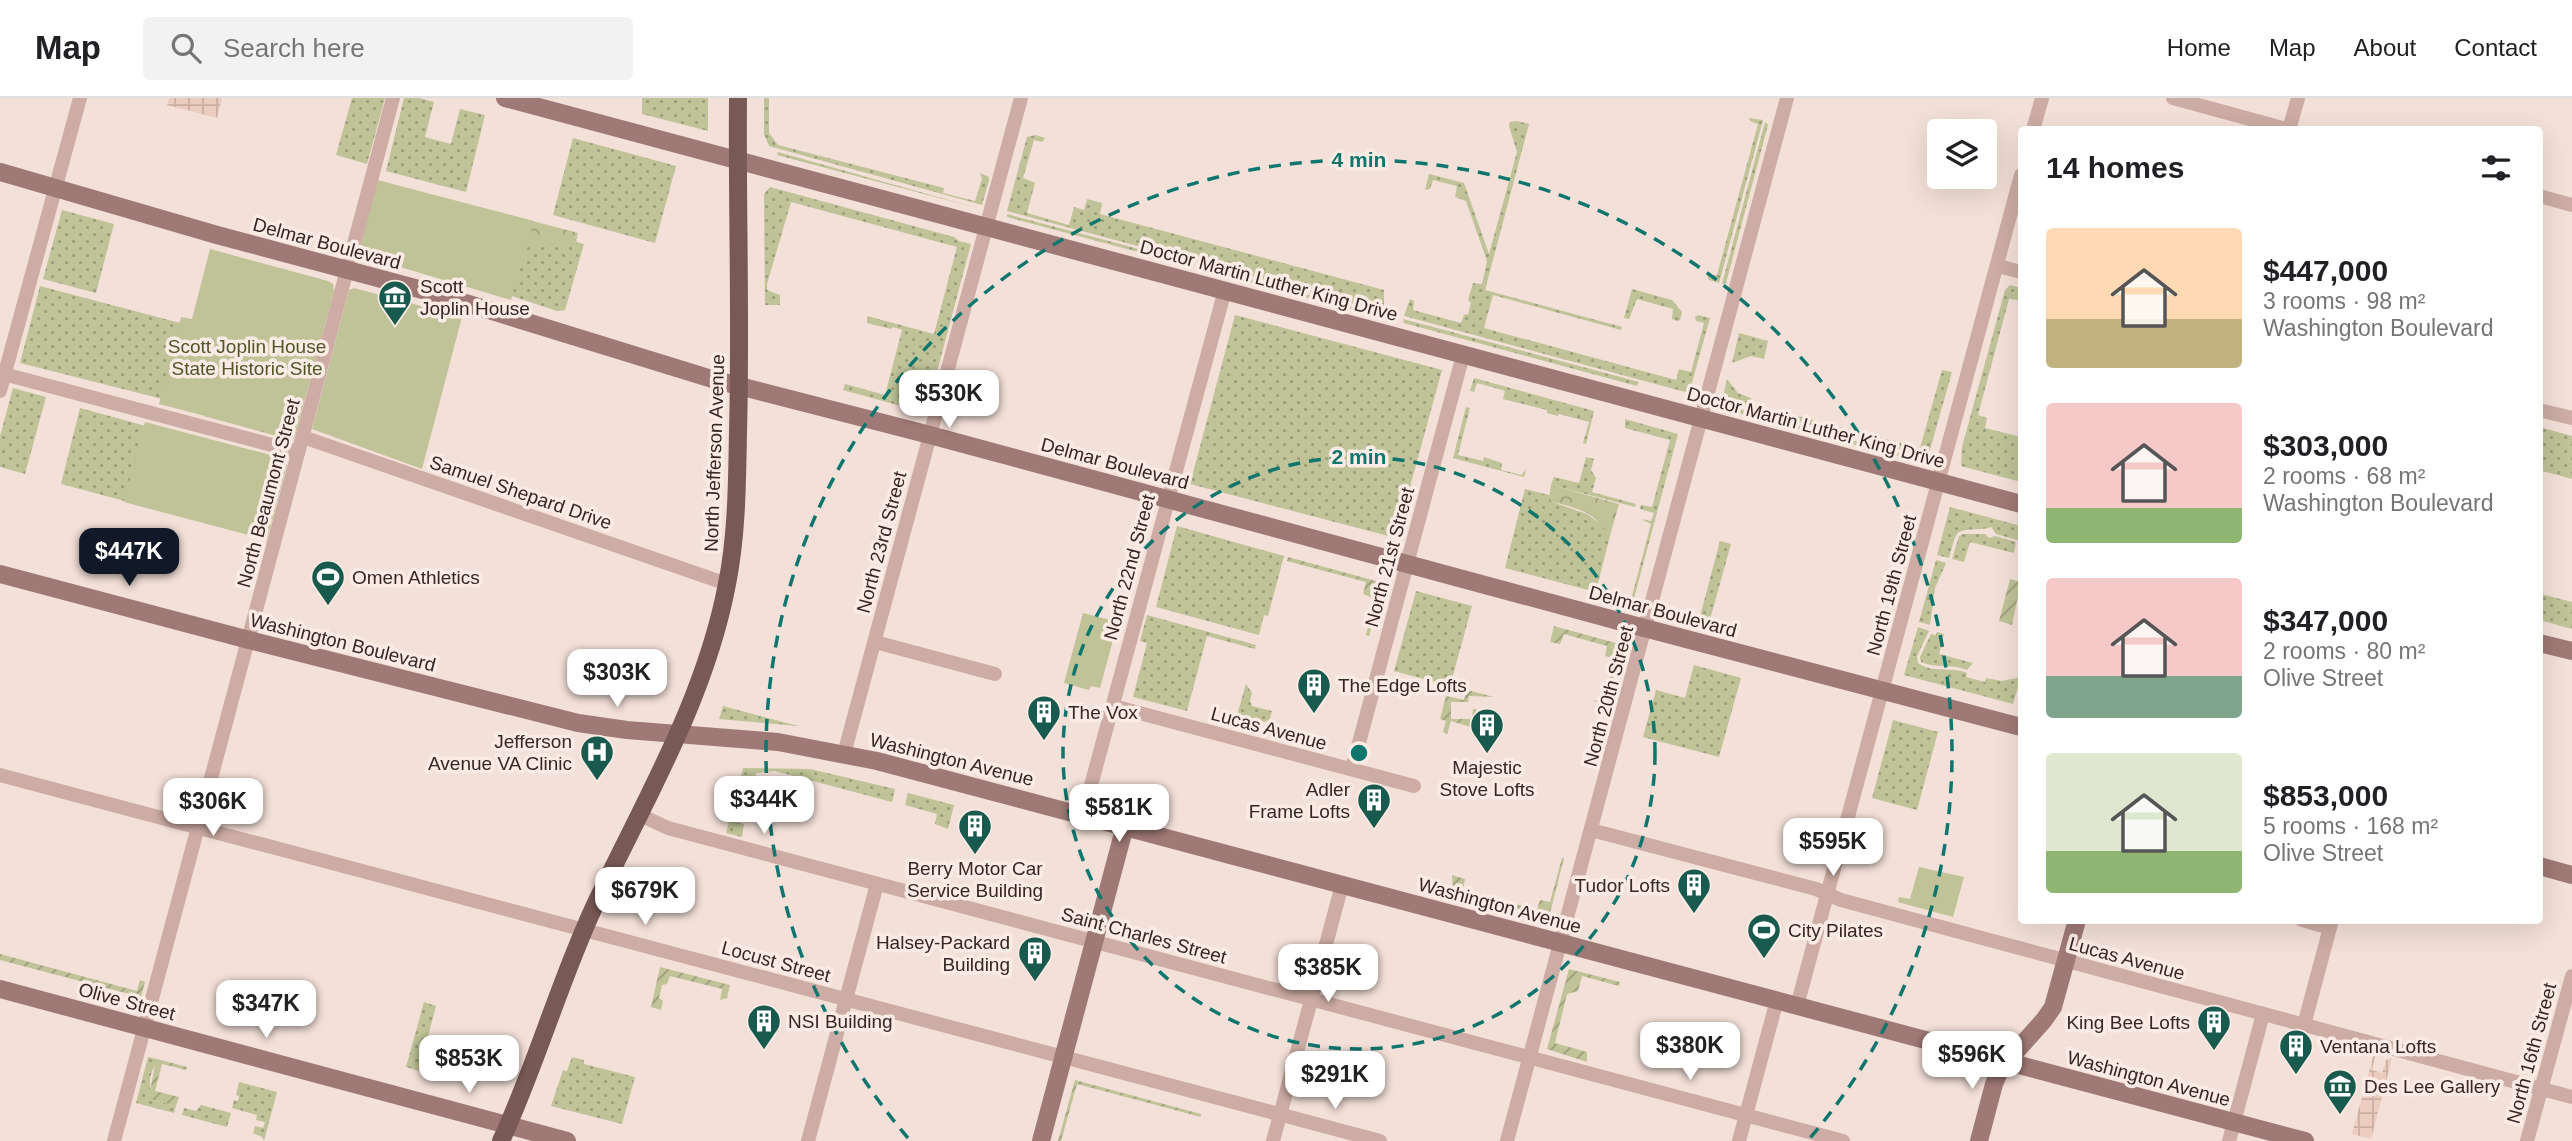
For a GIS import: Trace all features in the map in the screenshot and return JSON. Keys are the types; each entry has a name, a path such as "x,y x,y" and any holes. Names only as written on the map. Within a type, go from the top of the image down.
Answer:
{"main road":[{"name":"Doctor Martin Luther King Drive","path":"505,98 2018,503"},
{"name":"North Jefferson Avenue","path":"505,1133 585,929 679,734 710,652 727,583 736,508 740,387 738,98"},
{"name":"Delmar Boulevard","path":"0,172 159,219 453,299 740,387 930,435 2018,726"},
{"name":"Washington Boulevard","path":"0,574 578,723 679,734"},
{"path":"2543,644 2572,651"},
{"name":"Washington Avenue","path":"679,734 767,741 845,754 1125,826 2305,1141"},
{"path":"1041,1141 1125,826"},
{"path":"2543,867 2572,875"},
{"path":"1979,1141 1994,1084 2006,1062 2049,1014 2076,924"},
{"name":"Olive Street","path":"0,989 145,1027 505,1133 567,1141"}],"street":[{"path":"0,391 2,373 57,187 80,98"},
{"name":"North Beaumont Street","path":"114,1141 393,98"},
{"name":"North 23rd Street","path":"845,754 1021,98"},
{"name":"North 20th Street","path":"1507,1141 1787,98"},
{"path":"2035,126 2042,98"},
{"path":"2173,98 2279,126"},
{"path":"2291,126 2298,98"},
{"name":"North 19th Street","path":"1797,1006 2018,187"},
{"path":"2543,197 2572,205"},
{"path":"1998,265 2018,271"},
{"name":"North 22nd Street","path":"1083,815 1225,290"},
{"name":"North 21st Street","path":"1352,769 1463,355"},
{"path":"2,373 298,452"},
{"path":"2543,411 2572,418"},
{"name":"Samuel Shepard Drive","path":"303,437 727,583"},
{"path":"875,642 995,674"},
{"name":"Lucas Avenue","path":"1113,706 1415,786"},
{"name":"Locust Street","path":"0,775 1380,1141"},
{"name":"Saint Charles Street","path":"640,815 668,828 1843,1141"},
{"name":"Lucas Avenue","path":"1591,830 1816,889 1841,900 2572,1097"},
{"path":"808,1141 877,884"},
{"path":"1273,1141 1342,885"},
{"path":"2304,1025 2331,924"},
{"name":"North 16th Street","path":"2527,1141 2572,976"},
{"path":"1739,1141 1777,1000"},
{"path":"2228,1141 2263,1014"}],"green space":[{"path":"352,98 385,98 367,164 336,155"},
{"path":"404,98 434,102 425,137 451,144 460,109 485,115 466,192 386,171"},
{"path":"642,98 708,98 708,131 642,114"},
{"path":"764,98 769,98 769,133 778,145 944,188 943,193 975,201 982,179 980,173 989,177 982,205 769,146 764,134"},
{"path":"1749,118 1763,120 1719,283 1709,280 1707,275 1717,275 1758,124"},
{"path":"1510,122 1529,124 1485,290 1622,327 1621,330 1493,295 1484,328 1676,380 1679,369 1691,372 1704,323 1696,321 1695,317 1698,315 1710,318 1689,393 1404,316 1410,299 1414,301 1413,310 1461,323 1464,315 1468,314 1471,303 1468,300 1473,283 1482,284 1487,261 1466,201 1455,197 1457,186 1433,180 1430,189 1425,190 1429,174 1464,183 1489,254 1517,152 1509,126"},
{"path":"1765,122 1768,125 1726,283 1722,284"},
{"path":"1036,135 1045,138 1042,142 1034,140 1023,178 1035,183 1027,213 1069,225 1074,207 1084,210 1087,199 1102,203 1100,214 1384,290 1384,312 1007,211 1027,137"},
{"path":"573,138 676,166 655,243 553,215"},
{"path":"778,152 977,208 777,155"},
{"path":"377,180 534,221 511,300 360,255"},
{"path":"381,181 575,238 578,233 576,242 584,244 565,310 557,311 512,296"},
{"path":"770,187 971,244 926,413 843,390 845,384 885,395 902,330 867,323 867,316 934,334 957,247 791,202 767,284 767,290 780,295 780,305 765,305 764,194"},
{"path":"479,207 578,233 571,243 561,245 518,242"},
{"path":"62,210 114,224 96,293 43,279"},
{"path":"1007,214 1192,263 1191,266 1007,217"},
{"name":"Scott Joplin House State Historic Site","path":"210,249 333,284 334,291 293,439 159,404 181,317 192,319"},
{"path":"1217,270 1390,317 1388,319 1216,273"},
{"path":"2010,285 2018,287 2018,300 2009,299 1978,415 1987,418 1985,428 2018,436 2018,481 1961,466 1962,447 2005,290"},
{"path":"40,286 180,323 289,436 288,439 204,416 206,410 20,363"},
{"name":"Scott Joplin House State Historic Site","path":"354,288 462,317 422,469 312,429 349,290"},
{"path":"1632,289 1672,300 1682,312 1680,320 1672,319 1673,309 1637,299 1629,319 1624,318"},
{"path":"1235,315 1442,370 1396,538 1190,484"},
{"path":"1403,319 1639,382 1637,386 1404,323"},
{"path":"1739,333 1768,341 1764,359 1751,356 1732,363"},
{"path":"1942,370 1952,372 1928,457 1722,401 1727,379 1738,393 1751,398 1752,404 1920,448"},
{"path":"1474,378 1594,411 1586,444 1583,443 1589,422 1559,414 1558,416 1547,413 1547,410 1503,399 1505,391 1477,383 1474,392 1470,391"},
{"path":"13,388 46,397 25,474 0,467 0,436"},
{"path":"1721,404 1928,461 1927,464 1720,408"},
{"path":"1466,407 1470,408 1458,455 1483,461 1484,457 1502,463 1501,470 1522,475 1526,469 1524,477 1453,458"},
{"name":"Scott Joplin House State Historic Site","path":"80,408 281,463 263,538 61,484"},
{"path":"1625,419 1678,434 1633,602 1618,598 1621,594 1632,596 1651,524 1641,519 1651,521 1654,513 1640,509 1641,505 1652,507 1670,440 1625,428"},
{"name":"Scott Joplin House State Historic Site","path":"145,422 286,459 287,465 267,540 124,502"},
{"path":"2543,428 2572,436 2572,479 2543,471"},
{"path":"1586,457 1594,459 1591,470 1596,478 1592,492 1636,504 1635,507 1551,485 1554,477 1579,483"},
{"path":"1551,485 1619,504 1611,532 1602,528 1587,513 1552,502 1549,498"},
{"path":"1525,489 1549,495 1552,502 1587,514 1611,532 1597,587 1607,591 1607,595 1505,568"},
{"path":"1950,507 2018,525 2018,540 1996,534 1991,527 1964,531 1957,534 1949,558 1937,555"},
{"path":"1177,526 1284,556 1268,616 1264,615 1259,635 1156,607"},
{"path":"1985,534 1989,538 1995,536 2016,542 2014,553 1970,542 1964,562 1952,559 1959,536"},
{"path":"1720,541 1731,544 1709,623 1699,620"},
{"path":"1288,557 1383,583 1369,636 1366,635 1376,599 1363,594 1366,582 1287,561"},
{"path":"1936,560 1946,563 1935,588 1930,625 1919,622"},
{"path":"2010,579 2018,581 2012,625 1999,621"},
{"path":"1416,591 1472,606 1450,686 1394,671"},
{"path":"2543,595 2572,602 2572,629 2543,621"},
{"path":"1083,613 1118,622 1100,688 1091,686 1089,690 1064,683"},
{"path":"1147,615 1256,645 1255,649 1207,636 1187,711 1133,697 1147,643 1140,641"},
{"path":"1554,626 1623,645 1605,706 1592,700 1603,702 1615,659 1605,656 1607,646 1564,634 1560,644 1550,642"},
{"path":"1918,627 1929,631 1917,656 1918,663 1930,668 1961,671 1967,673 1966,677 1985,682 1986,678 2002,681 2018,678 2018,687 2013,704 1904,675"},
{"path":"1937,632 1944,634 1939,654 1973,663 1967,670 1921,662 1920,657 1931,634 1936,635"},
{"path":"1694,665 1741,678 1719,757 1643,737 1656,690 1685,698"},
{"path":"1246,684 1252,693 1252,706 1272,711 1270,719 1265,722 1237,715"},
{"path":"1467,690 1494,697 1469,696 1468,702 1451,702 1451,719 1472,719 1473,709 1476,709 1477,729 1451,721 1447,734 1443,732 1446,721 1440,719 1446,696 1464,700"},
{"path":"723,706 798,726 719,719"},
{"path":"1893,720 1938,732 1917,810 1872,798"},
{"path":"743,768 810,769 895,789 892,802 775,771 756,773 757,785 745,783 735,822 744,824 742,837 726,833"},
{"path":"908,793 954,805 948,829 935,824 937,814 905,805"},
{"path":"1562,858 1549,917 1453,891 1452,875 1465,879 1463,889 1537,910 1540,900 1550,902"},
{"path":"1919,867 1964,877 1953,917 1898,902 1899,897 1910,899"},
{"path":"0,954 137,991 140,980 145,982 141,997 0,960"},
{"path":"660,967 730,985 727,998 720,1000 722,989 670,976 667,984 662,985 659,998 663,1001 661,1010 651,1007"},
{"path":"1569,969 1620,982 1619,986 1582,976 1578,991 1567,994 1555,1043 1587,1052 1587,1062 1547,1049"},
{"path":"424,1002 436,1006 419,1071 406,1067"},
{"path":"148,1057 161,1060 150,1078 153,1100 176,1106 174,1113 136,1103"},
{"path":"572,1057 584,1060 584,1064 635,1077 622,1124 551,1106 563,1070 567,1071"},
{"path":"161,1060 187,1067 186,1070 162,1064 155,1091 179,1097 176,1106 153,1100 149,1096 155,1065"},
{"path":"1075,1080 1201,1114 1201,1117 1077,1084 1061,1141 1058,1141"},
{"path":"239,1082 277,1092 264,1141 253,1133 255,1126 263,1128 265,1122 256,1120 257,1115 232,1108 234,1100 238,1101 239,1096 236,1095"},
{"path":"201,1105 231,1113 227,1127 182,1115 184,1108 196,1111"}],"shaded area":[{"path":"169,98 222,98 217,118 167,105"},
{"path":"2374,1053 2372,1070 2382,1073 2386,1060 2392,1058 2371,1139 2352,1134"}],"place":[{"name":"Scott Joplin House","path":"395,327"},
{"name":"Omen Athletics","path":"328,607"},
{"name":"The Edge Lofts","path":"1314,715"},
{"name":"The Vox","path":"1044,742"},
{"name":"Majestic Stove Lofts","path":"1487,755"},
{"name":"Jefferson Avenue VA Clinic","path":"597,782"},
{"name":"Adler Frame Lofts","path":"1374,830"},
{"name":"Berry Motor Car Service Building","path":"975,856"},
{"name":"Tudor Lofts","path":"1694,915"},
{"name":"City Pilates","path":"1764,960"},
{"name":"Halsey-Packard Building","path":"1035,983"},
{"name":"NSI Building","path":"764,1051"},
{"name":"King Bee Lofts","path":"2214,1052"},
{"name":"Ventana Lofts","path":"2296,1076"},
{"name":"Des Lee Gallery","path":"2340,1116"}]}
